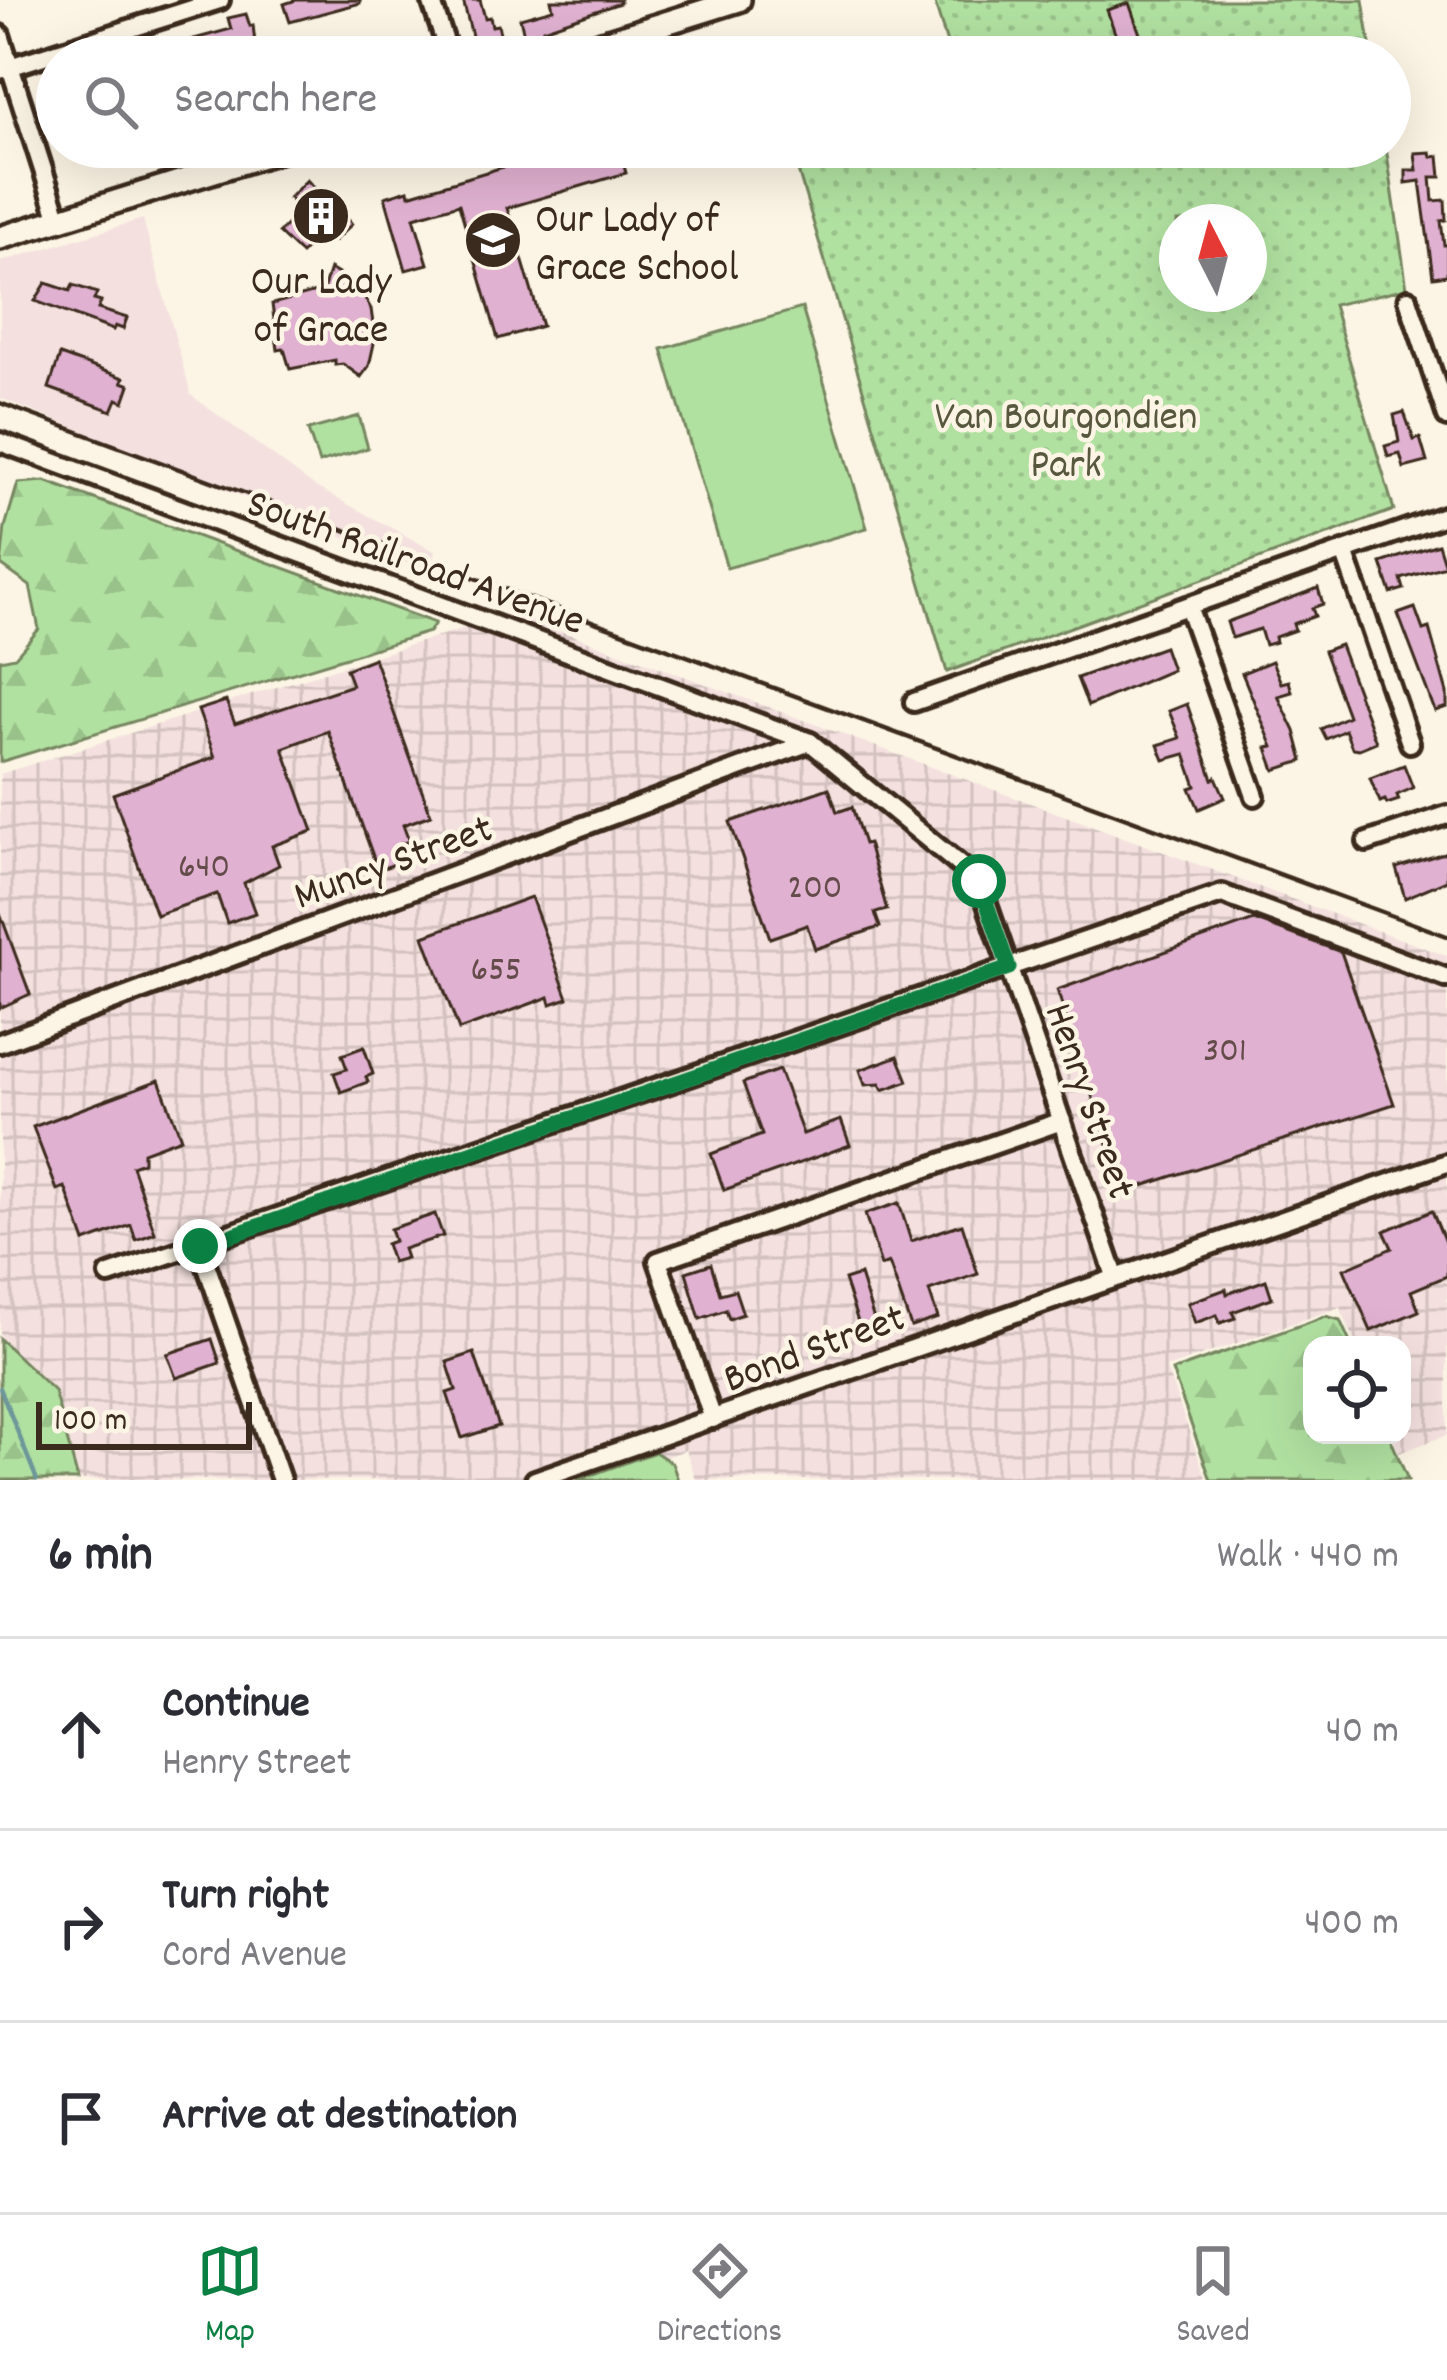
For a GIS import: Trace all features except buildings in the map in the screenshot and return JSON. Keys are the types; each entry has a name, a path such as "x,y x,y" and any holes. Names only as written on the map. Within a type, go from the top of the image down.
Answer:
{"street":[{"path":"108,36 220,0"},
{"path":"431,0 443,36"},
{"path":"624,36 739,0"},
{"path":"0,35 5,69 36,156"},
{"path":"5,69 36,59"},
{"path":"40,168 59,220"},
{"path":"0,238 224,168"},
{"path":"1408,298 1447,417"},
{"name":"South Railroad Avenue","path":"0,442 810,742"},
{"path":"914,702 1447,515"},
{"path":"1344,551 1410,743"},
{"path":"1188,606 1255,796"},
{"name":"Henry Street","path":"810,742 979,881 1115,1276"},
{"name":"Muncy Street","path":"0,1043 810,742"},
{"path":"1367,842 1447,815"},
{"path":"109,1275 1222,894 1447,978"},
{"path":"713,1419 658,1261 1062,1121"},
{"name":"Bond Street","path":"535,1480 1447,1163"},
{"path":"200,1246 281,1480"}],"shaded area":[{"path":"143,219 191,395 314,486 436,552 431,573 0,398 0,262"},
{"path":"512,613 1447,956 1447,1435 1399,1453 1396,1444 1411,1444 1411,1336 1352,1336 1340,1307 1166,1368 1207,1480 696,1480 686,1450 599,1480 0,1480 0,774"}],"green space":[{"path":"934,0 1363,0 1369,36 945,36"},
{"name":"Van Bourgondien Park","path":"797,168 1389,168 1407,288 1333,305 1394,510 947,672"},
{"path":"802,308 867,528 727,568 662,349"},
{"path":"359,416 368,448 319,463 308,430"},
{"path":"45,481 435,623 429,632 0,762 0,660 15,657 39,629 30,586 1,565 5,527 18,483"},
{"path":"1326,1316 1340,1320 1347,1336 1303,1336 1303,1444 1393,1444 1408,1480 1211,1480 1172,1371"},
{"path":"0,1339 54,1391 78,1480 0,1480"},
{"path":"655,1452 672,1463 678,1480 577,1480"}],"waterway":[{"path":"0,1388 37,1480"}],"railway":[{"path":"0,403 1447,936"}],"place":[{"name":"Our Lady of Grace","path":"321,216"},
{"name":"Our Lady of Grace School","path":"493,240"}],"route":[{"path":"200,1246 1009,968 979,881"}]}
